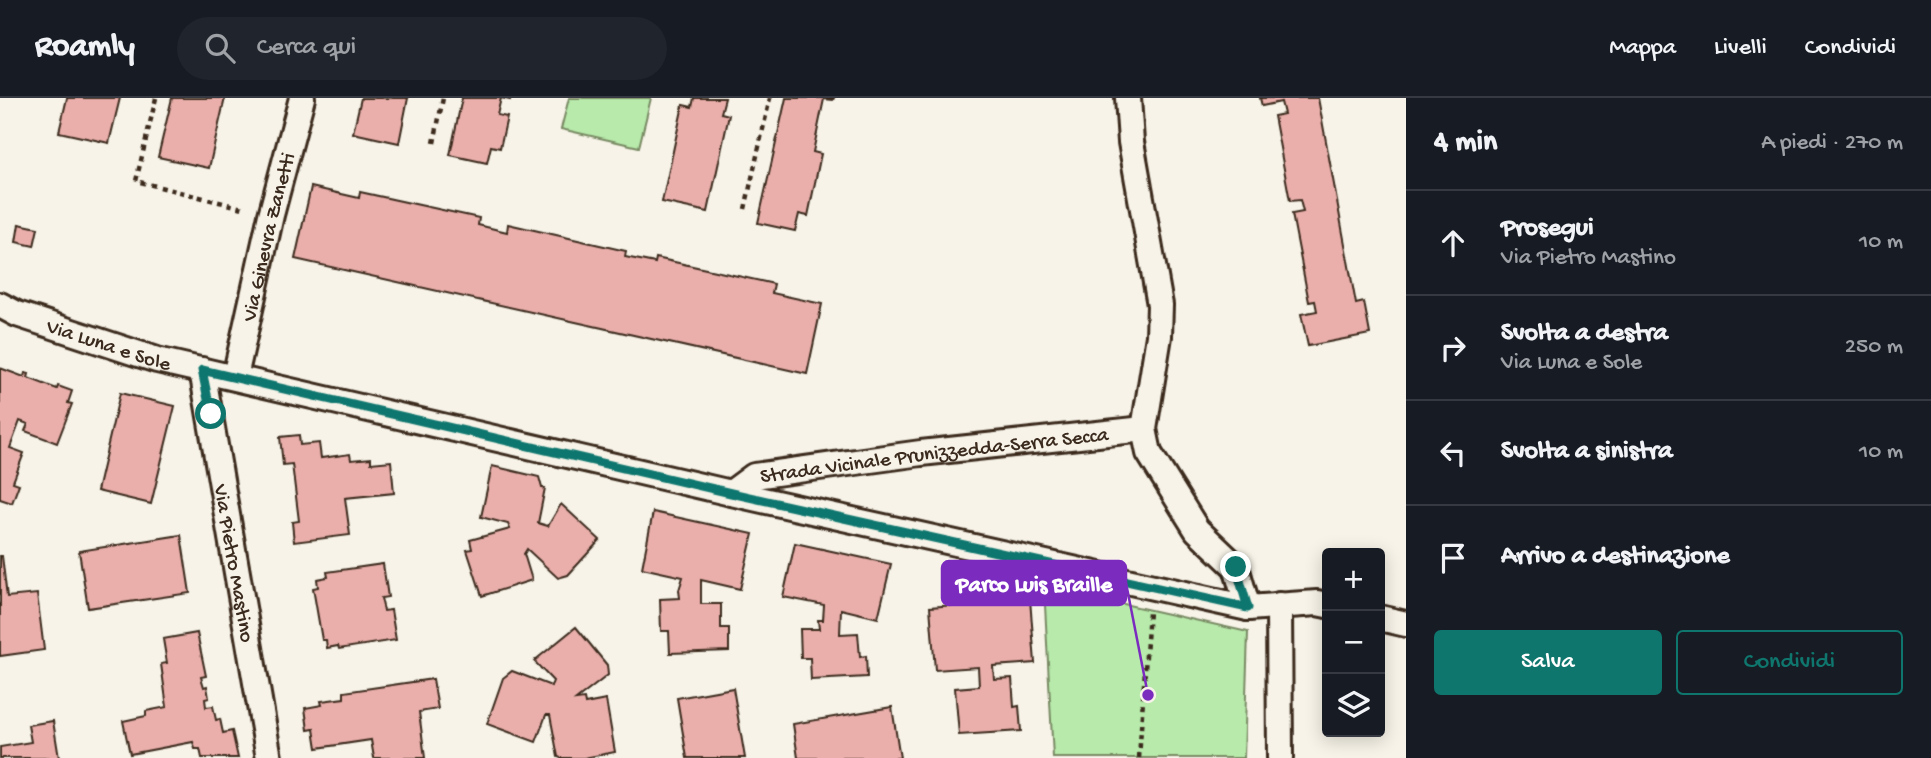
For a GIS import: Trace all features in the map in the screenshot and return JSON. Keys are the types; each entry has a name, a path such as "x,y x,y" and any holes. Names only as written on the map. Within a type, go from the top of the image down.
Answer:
{"street":[{"name":"Via Ginevra Zanetti","path":"235,377 271,215 302,98"},
{"path":"1128,98 1131,142 1160,305 1159,336 1144,429 1149,453 1197,530 1236,567 1248,608"},
{"name":"Via Luna e Sole","path":"0,305 18,314 157,360 731,493 1248,608 1322,604"},
{"name":"Via Pietro Mastino","path":"202,370 269,758"},
{"name":"Strada Vicinale Prunizzedda-Serra Secca","path":"731,493 754,476 921,453 1144,429"},
{"path":"1279,605 1280,758"},
{"path":"1385,619 1406,624"}],"path":[{"path":"156,98 136,181 271,215"},
{"path":"434,143 443,98"},
{"path":"745,209 770,98"},
{"path":"1139,758 1150,604"}],"green space":[{"path":"569,98 651,98 639,147 561,129"},
{"path":"1044,586 1248,632 1244,758 1053,758"}],"building":[{"path":"67,98 120,98 109,143 59,132"},
{"path":"172,98 225,98 209,168 158,157"},
{"path":"361,98 408,98 399,143 353,133"},
{"path":"462,98 501,98 497,115 507,117 500,148 491,146 487,163 450,155"},
{"path":"694,98 725,98 721,113 729,115 708,212 662,202 683,105 692,107"},
{"path":"786,98 834,98 824,99 813,152 821,154 808,216 799,214 795,231 758,223"},
{"path":"1260,98 1318,98 1356,304 1364,302 1370,334 1308,346 1301,314 1317,311 1315,301 1309,302 1292,214 1303,212 1300,200 1290,201 1274,116 1284,114 1281,102 1262,106"},
{"path":"311,187 359,198 360,192 479,218 478,225 507,232 508,224 626,251 625,257 655,263 656,258 774,284 772,293 822,304 807,374 295,259"},
{"path":"19,224 38,228 34,246 16,242"},
{"path":"0,368 24,377 25,373 29,374 28,378 57,389 58,386 72,391 68,403 72,404 57,443 25,431 28,424 20,421 10,448 24,453 13,482 19,484 12,503 0,499"},
{"path":"120,393 175,406 151,504 97,491"},
{"path":"299,435 300,445 319,443 321,458 350,454 351,460 371,458 371,463 391,461 394,493 345,498 350,535 294,542 292,522 299,521 292,464 283,465 280,437"},
{"path":"492,466 539,477 542,488 545,488 538,523 548,526 561,504 600,540 568,575 558,578 527,549 524,554 532,580 482,596 467,550 472,549 470,540 510,529 508,524 481,517"},
{"path":"653,512 753,534 740,589 701,580 701,604 721,604 721,628 729,628 729,651 670,653 669,631 661,631 660,599 680,598 679,590 683,577 642,568"},
{"path":"181,535 190,593 88,608 79,551"},
{"path":"795,543 891,564 878,618 841,609 840,634 858,633 860,657 866,656 867,677 811,680 810,658 801,658 800,629 819,629 818,620 823,620 824,605 783,597"},
{"path":"0,556 7,597 37,594 44,650 0,656"},
{"path":"383,564 388,597 381,598 384,611 391,610 396,640 339,649 338,646 327,648 326,640 322,640 313,588 318,587 317,579 328,577 327,572"},
{"path":"1030,599 1035,663 993,666 994,679 1012,678 1014,707 1019,706 1021,731 959,735 955,688 979,686 978,667 935,670 930,607"},
{"path":"576,627 607,665 608,675 576,700 584,699 585,704 606,700 615,752 584,758 561,758 558,757 550,715 546,715 536,742 487,724 503,678 512,671 551,686 553,681 534,661"},
{"path":"197,633 206,676 201,677 204,687 207,686 209,698 205,699 206,707 213,706 223,733 232,731 238,758 202,758 200,749 195,749 193,742 130,754 123,721 146,716 146,711 167,707 161,664 167,663 163,639"},
{"path":"433,679 438,709 419,712 425,758 374,758 371,740 317,748 314,729 308,730 305,708 322,705 321,701 344,698 344,692"},
{"path":"733,688 745,758 687,758 677,698"},
{"path":"892,707 900,758 798,758 793,724"},
{"path":"53,721 59,758 0,758 0,747 31,742 28,725"}],"place":[{"name":"Parco Luis Braille","path":"1148,695"}],"route":[{"path":"211,414 202,370 731,493 1248,608 1236,567"}]}
